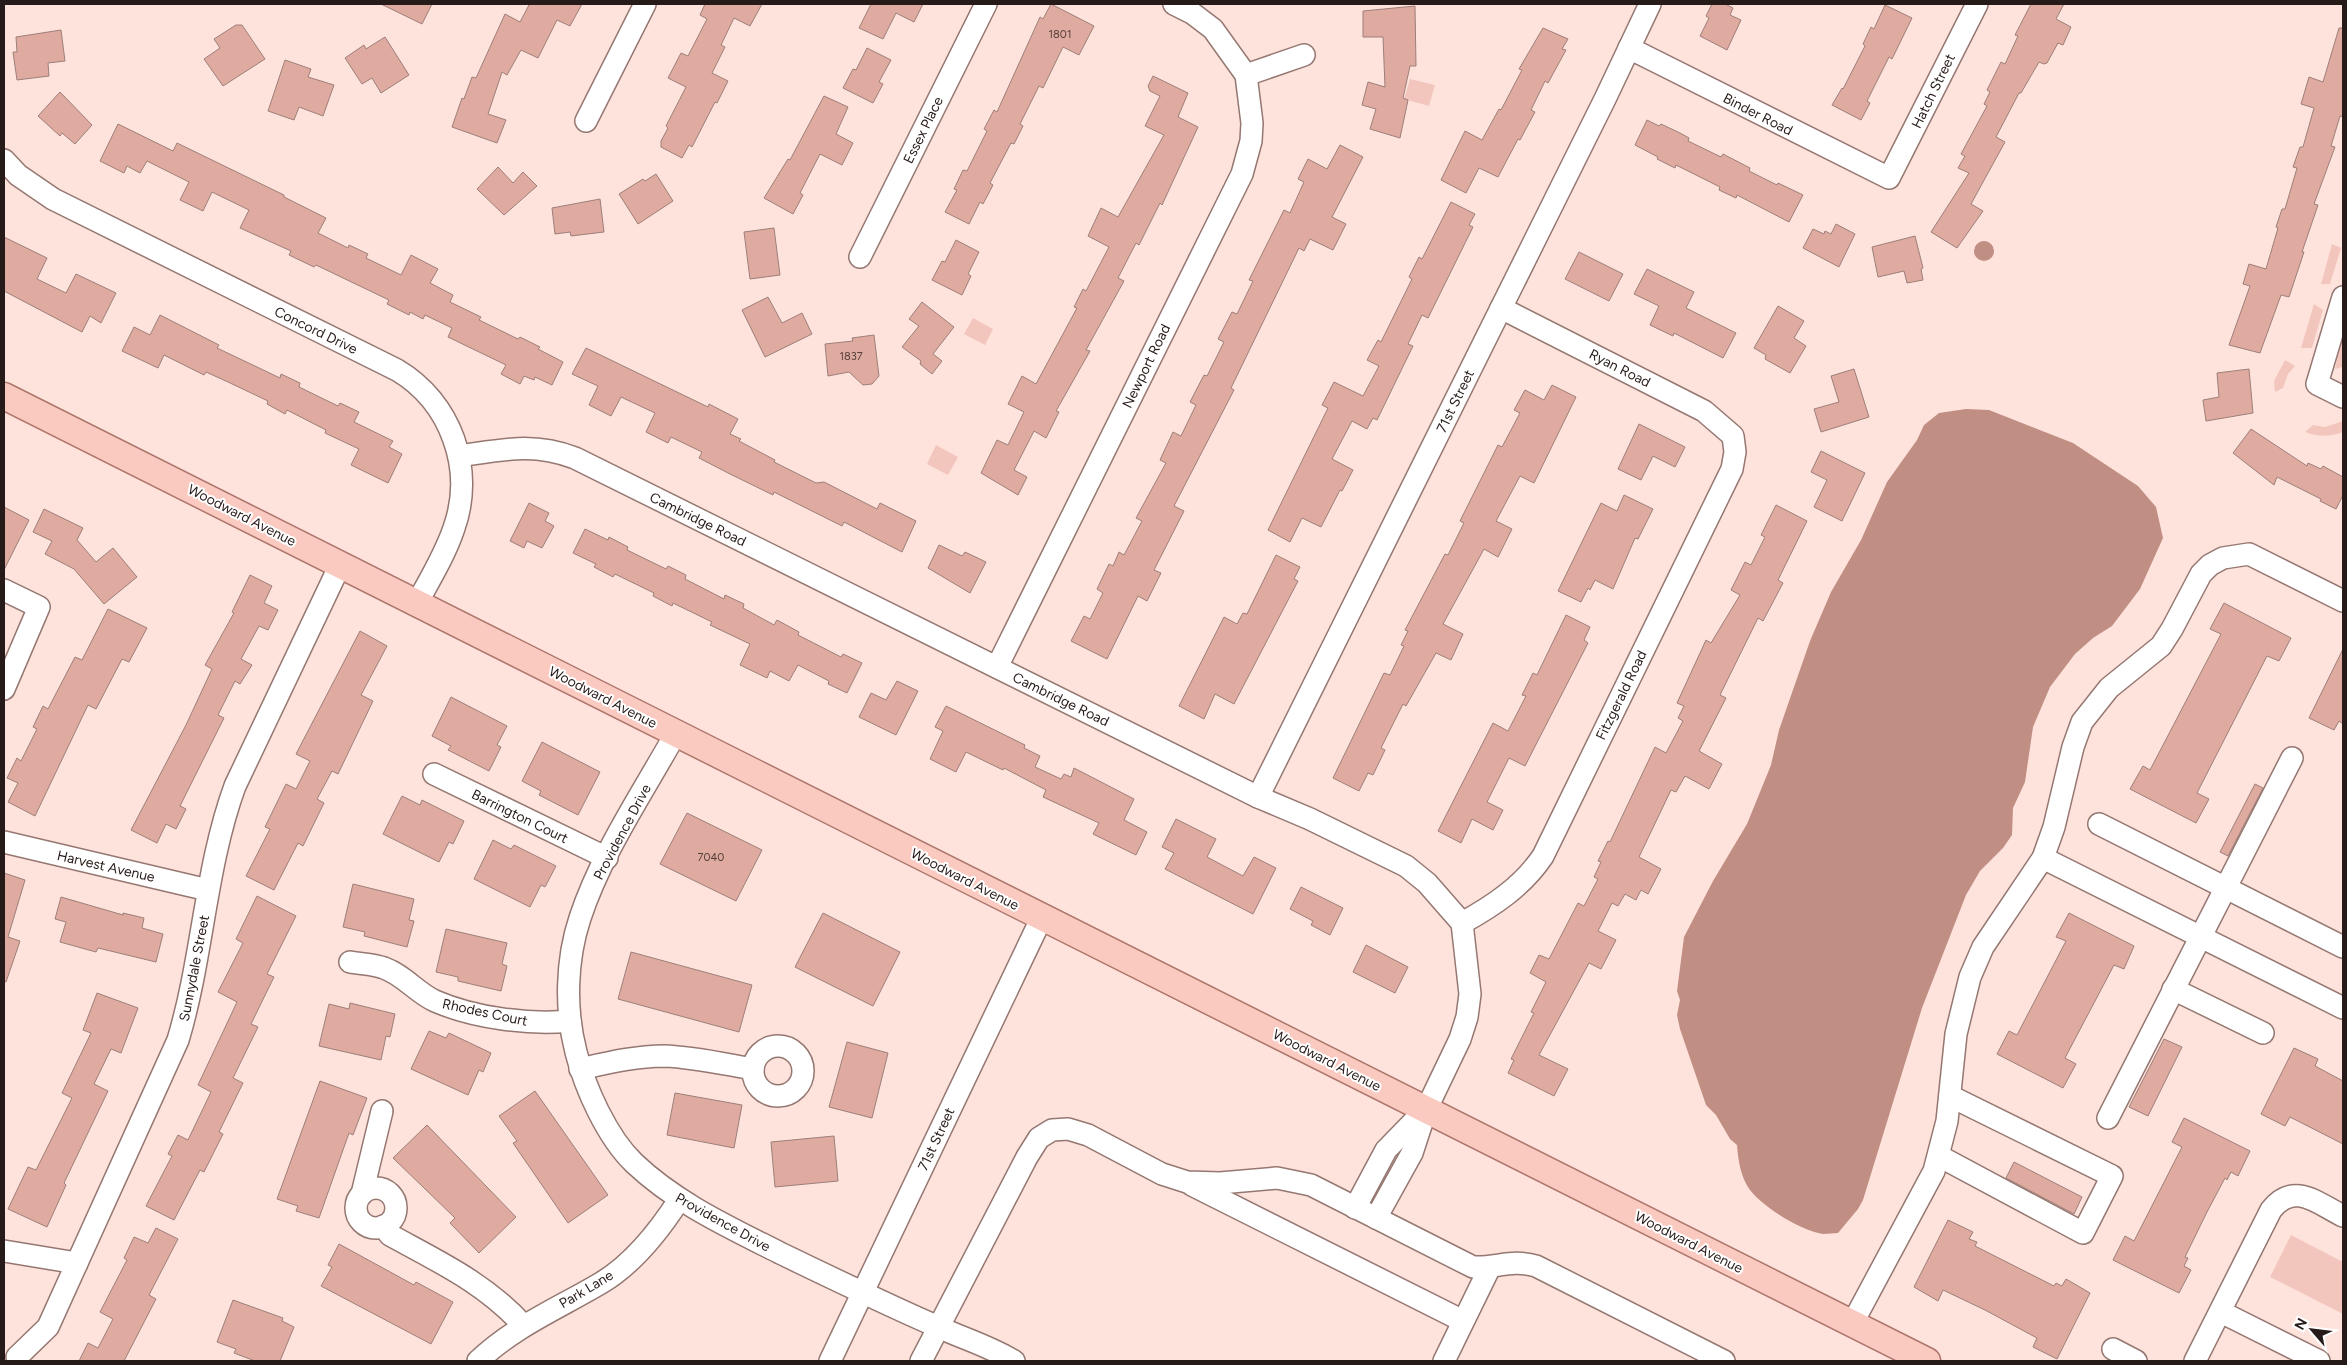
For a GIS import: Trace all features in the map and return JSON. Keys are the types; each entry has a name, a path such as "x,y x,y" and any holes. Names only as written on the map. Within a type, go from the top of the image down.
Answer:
{"main road":[{"name":"Woodward Avenue","path":"4,396 1927,1361"}],"street":[{"path":"586,122 644,4"},
{"name":"Essex Place","path":"860,256 986,4"},
{"path":"1174,4 1207,24 1223,41 1240,66 1304,55"},
{"name":"71st Street","path":"1258,797 1650,4"},
{"name":"Hatch Street","path":"1889,178 1977,4"},
{"name":"Binder Road","path":"1629,48 1889,178"},
{"name":"Newport Road","path":"997,667 1242,174 1247,158 1251,132 1240,66"},
{"name":"Concord Drive","path":"4,160 24,180 53,199 410,377 424,389 438,407 450,429 460,456 462,490 454,528 441,559 417,604"},
{"path":"2343,297 2317,384 2343,397"},
{"name":"Ryan Road","path":"1501,308 1704,411 1733,436"},
{"name":"Fitzgerald Road","path":"1462,923 1487,909 1525,879 1543,856 1732,469 1735,452 1733,436"},
{"name":"Cambridge Road","path":"460,456 527,447 542,448 575,458 1258,797 1406,866 1427,883 1462,923"},
{"path":"1852,1324 1927,1186 1939,1156 1950,1096 1956,1034 1970,977 1983,947 2043,858 2054,826 2073,747 2082,722 2109,688 2161,646 2201,574 2210,565 2222,558 2249,554 2343,601"},
{"name":"Sunnydale Street","path":"17,1357 48,1327 178,1040 190,1000 208,890 226,810 235,786 340,565"},
{"path":"4,590 39,607 4,689"},
{"name":"Providence Drive","path":"676,733 589,894 574,941 570,973 570,1021 580,1068 606,1125 633,1162 679,1200 728,1227 864,1294 939,1328 989,1346 1014,1361"},
{"path":"2108,1118 2292,758"},
{"name":"Barrington Court","path":"434,774 607,858"},
{"path":"2099,824 2343,947"},
{"name":"Harvest Avenue","path":"4,842 208,890"},
{"path":"2043,858 2343,1008"},
{"name":"71st Street","path":"830,1361 864,1294 1042,917"},
{"path":"1376,1218 1412,1153 1426,1110 1460,1039 1467,1017 1470,994 1462,923"},
{"name":"Rhodes Court","path":"350,962 384,968 434,1000 452,1006 490,1016 543,1024 570,1021"},
{"path":"2173,989 2263,1033"},
{"path":"580,1068 614,1061 663,1056 753,1069"},
{"path":"1939,1156 2083,1233 2112,1176 1950,1096"},
{"path":"1355,1208 1386,1150 1426,1110"},
{"path":"362,1194 374,1188 386,1191 391,1195 396,1206 393,1218 383,1226 370,1226 359,1218 356,1206 362,1194 382,1111"},
{"path":"921,1361 1027,1156 1039,1138 1052,1130 1068,1129 1088,1136 1162,1174 1188,1182 1463,1322"},
{"path":"1188,1182 1220,1183 1277,1178 1311,1185 1473,1267 1490,1267 1521,1262 1536,1266 1724,1361"},
{"path":"2195,1361 2271,1210 2280,1199 2290,1195 2300,1195 2343,1216"},
{"name":"Park Lane","path":"478,1361 494,1346 523,1325 602,1282 625,1264 662,1227 679,1200"},
{"path":"383,1226 390,1235 477,1283 507,1307 523,1325"},
{"path":"4,1251 77,1263"},
{"path":"1444,1361 1490,1267"},
{"path":"2220,1312 2319,1361"},
{"path":"2113,1349 2136,1361"}],"shaded area":[{"path":"1410,79 1435,85 1429,106 1404,99"},
{"path":"1980,241 1988,241 1994,247 1994,255 1988,261 1980,261 1974,255 1974,247"},
{"path":"2332,244 2341,248 2330,284 2321,284"},
{"path":"2314,304 2323,310 2312,348 2301,348"},
{"path":"973,318 993,329 985,345 964,334"},
{"path":"2343,330 2343,367 2335,369"},
{"path":"2285,360 2295,366 2288,374 2283,388 2275,392 2274,381"},
{"path":"1966,409 1989,410 2073,443 2138,486 2156,507 2163,538 2140,589 2112,626 2093,638 2075,654 2050,687 2033,727 2025,782 2013,808 2012,835 2003,848 1980,871 1966,895 1922,1008 1863,1200 1838,1233 1823,1234 1804,1228 1783,1217 1756,1197 1742,1174 1737,1145 1730,1139 1716,1115 1706,1105 1677,1015 1680,1000 1677,991 1684,937 1713,881 1747,824 1771,765 1779,730 1810,641 1831,592 1861,540 1887,482 1917,440 1924,425 1939,413"},
{"path":"2343,421 2343,432 2338,434 2324,436 2305,432 2313,425 2325,427"},
{"path":"936,445 958,457 948,475 927,464"},
{"path":"2291,1235 2343,1262 2343,1314 2270,1277"}],"building":[{"path":"381,4 432,4 422,24"},
{"path":"527,4 582,4 570,26 557,20 538,58 521,50 507,75 502,72 488,114 506,120 497,143 452,127 462,98 464,99 472,77 476,78 505,14 520,22 529,5"},
{"path":"705,4 762,4 750,26 734,18 721,45 725,47 712,73 728,81 692,147 689,145 682,158 661,147 661,141 668,128 666,126 686,87 668,78 681,53 688,56 707,19 700,15"},
{"path":"871,4 923,4 914,22 896,13 883,39 859,28"},
{"path":"1051,4 1094,26 1079,55 1063,47 1043,88 1039,86 1020,124 1023,126 1014,144 1011,143 990,183 993,185 983,204 980,202 969,224 945,212 957,190 954,189 963,170 967,171 987,131 984,129 994,110 997,112 1040,17 1043,19"},
{"path":"1712,4 1725,4 1733,8 1730,15 1741,20 1727,50 1700,36 1709,18 1706,16"},
{"path":"2031,4 2064,4 2056,19 2071,27 2063,45 2058,43 2047,63 2039,62 2021,93 2019,93 1996,137 2005,142 1971,204 1983,211 1957,248 1931,232 1969,173 1958,168 1965,156 1961,154 1987,106 1984,104 1990,92 1987,90 2001,62 2005,64 2018,36 2015,35"},
{"path":"1885,5 1912,18 1892,59 1889,57 1867,101 1870,103 1861,120 1832,105 1843,89 1865,46 1863,44 1871,27 1874,29"},
{"path":"1415,6 1416,66 1410,66 1403,98 1408,100 1400,138 1370,129 1376,109 1362,105 1368,82 1385,87 1383,37 1363,37 1363,11"},
{"path":"236,25 242,25 265,59 223,86 204,59 220,48 214,39"},
{"path":"1543,28 1568,39 1562,49 1566,50 1548,83 1545,81 1531,110 1535,112 1498,177 1479,168 1466,193 1441,180 1465,131 1482,140 1499,109 1501,110 1522,70 1519,69"},
{"path":"2339,28 2343,28 2343,117 2340,116 2331,146 2335,147 2314,204 2318,205 2289,297 2281,295 2260,353 2229,345 2250,286 2243,284 2249,264 2266,269 2278,228 2276,227 2282,209 2285,209 2297,168 2293,167 2300,147 2303,147 2314,108 2301,104 2309,77 2323,82"},
{"path":"61,30 65,61 48,63 49,76 17,80 13,52 17,52 16,37"},
{"path":"385,37 409,75 381,93 372,78 362,84 345,58 364,45 366,49"},
{"path":"867,48 891,60 879,82 883,84 873,103 843,88 853,69 856,70"},
{"path":"285,60 311,69 308,77 334,85 323,116 299,107 294,120 268,111"},
{"path":"1153,76 1188,93 1178,117 1198,127 1162,205 1160,203 1139,245 1136,243 1118,278 1124,281 1086,350 1090,351 1056,411 1059,412 1046,438 1034,431 1014,470 1027,477 1018,495 981,473 997,440 1008,445 1024,412 1008,404 1022,376 1036,384 1077,308 1074,307 1083,289 1086,291 1109,247 1088,236 1101,208 1118,217 1164,135 1145,126 1160,96 1150,91 1148,86"},
{"path":"60,92 92,125 75,144 62,133 60,136 38,116"},
{"path":"824,96 848,107 836,134 853,143 842,165 820,154 800,193 803,195 793,214 764,198 788,159 790,160"},
{"path":"1647,120 1680,133 1689,138 1688,141 1721,157 1723,154 1750,168 1749,171 1803,195 1789,222 1737,195 1736,198 1719,190 1720,187 1676,165 1675,168 1657,159 1658,157 1635,145"},
{"path":"118,124 173,151 177,143 284,195 284,197 326,218 318,233 348,248 349,245 368,254 366,258 401,275 411,255 438,269 430,283 453,295 450,302 481,317 479,320 518,339 520,337 540,347 538,349 563,362 552,385 535,377 534,380 524,376 520,384 501,374 506,365 448,337 452,328 425,315 423,319 410,312 409,315 387,304 389,300 316,265 314,267 289,255 291,251 240,228 249,210 212,192 203,211 180,200 189,182 147,161 140,173 127,166 124,173 100,161"},
{"path":"1340,145 1363,157 1332,217 1346,224 1333,250 1310,239 1304,251 1299,248 1231,388 1234,390 1174,506 1184,511 1154,570 1161,573 1147,601 1138,596 1107,659 1071,641 1084,616 1090,619 1103,593 1097,589 1109,564 1113,566 1119,552 1124,555 1142,521 1136,518 1166,463 1160,460 1173,432 1181,436 1196,405 1190,402 1204,375 1207,376 1224,342 1218,339 1232,312 1237,314 1253,281 1249,280 1284,210 1290,213 1304,182 1298,179 1308,159 1327,169"},
{"path":"498,167 513,183 523,172 537,186 504,215 477,189"},
{"path":"656,174 673,201 638,224 619,194 643,179 645,181"},
{"path":"600,199 604,232 571,236 570,232 555,234 552,208"},
{"path":"1451,202 1475,214 1469,225 1473,227 1428,318 1422,315 1408,344 1413,346 1377,420 1373,418 1367,429 1352,421 1332,459 1353,470 1342,491 1340,490 1321,527 1302,518 1290,542 1268,530 1328,408 1322,405 1334,382 1363,396 1379,366 1367,360 1378,340 1381,342 1412,279 1409,277 1419,257 1422,259"},
{"path":"1836,224 1855,234 1839,267 1803,248 1813,229 1824,234 1825,231 1831,234"},
{"path":"774,228 780,275 750,279 744,232"},
{"path":"1915,236 1923,268 1921,269 1923,280 1907,283 1904,271 1878,277 1872,247"},
{"path":"4,237 47,258 37,279 66,293 76,274 116,293 101,323 90,316 82,332 4,291"},
{"path":"956,240 979,252 968,274 971,276 962,295 932,280 942,261 945,262"},
{"path":"1579,252 1623,274 1609,301 1565,279"},
{"path":"1647,269 1694,292 1686,308 1736,333 1723,358 1674,333 1673,336 1650,325 1659,306 1634,294"},
{"path":"768,297 782,323 802,313 812,334 765,357 742,310"},
{"path":"922,302 954,327 933,354 942,361 932,374 920,364 921,361 902,347 919,326 909,319"},
{"path":"1778,306 1804,321 1794,338 1806,346 1790,373 1765,359 1766,355 1754,348"},
{"path":"160,315 219,345 217,348 280,378 281,374 300,383 299,387 338,406 340,403 359,412 354,422 393,441 389,447 402,454 388,483 351,465 359,449 325,433 326,430 287,410 285,414 267,404 268,401 206,372 204,375 164,355 158,368 122,351 134,327 150,335"},
{"path":"874,335 879,376 872,384 863,385 849,372 828,376 825,344 853,341 852,338"},
{"path":"586,348 708,407 709,404 738,419 730,434 741,439 739,441 775,460 774,462 816,483 824,482 877,509 880,503 916,521 902,552 844,522 842,526 774,492 773,495 730,474 699,458 702,452 671,437 668,443 646,432 655,413 621,397 611,416 589,405 598,386 572,374"},
{"path":"1854,369 1869,417 1821,432 1814,409 1839,402 1831,376"},
{"path":"2249,369 2253,413 2206,421 2203,400 2219,397 2217,373"},
{"path":"1552,385 1576,397 1534,483 1520,476 1496,521 1512,529 1498,557 1484,549 1443,624 1463,634 1451,660 1436,653 1406,706 1403,704 1381,748 1385,750 1373,775 1368,773 1359,791 1333,778 1384,673 1390,675 1404,646 1401,645 1408,631 1405,630 1445,554 1448,555 1464,523 1460,521 1498,445 1502,447 1520,413 1514,410 1525,390 1544,400"},
{"path":"1639,424 1685,447 1675,467 1653,456 1641,480 1618,469"},
{"path":"2251,429 2307,466 2308,463 2321,469 2323,466 2343,477 2343,495 2336,509 2320,501 2321,499 2277,477 2274,485 2233,453"},
{"path":"1821,451 1865,473 1842,521 1814,507 1827,480 1811,472"},
{"path":"1624,495 1653,509 1638,539 1635,538 1613,589 1595,580 1590,590 1588,588 1581,602 1558,591 1601,503 1617,511"},
{"path":"529,503 549,513 545,521 554,526 542,548 527,541 524,548 510,541"},
{"path":"1776,505 1807,521 1778,580 1783,583 1763,621 1758,618 1720,695 1726,698 1699,751 1722,764 1709,789 1685,776 1676,792 1671,790 1639,857 1661,869 1648,894 1641,890 1636,900 1625,894 1618,906 1612,903 1598,931 1616,940 1601,969 1589,963 1539,1055 1568,1069 1554,1096 1508,1073 1514,1060 1511,1059 1534,1013 1531,1012 1546,982 1530,973 1539,955 1549,959 1578,903 1584,906 1598,879 1594,877 1601,862 1598,861 1608,841 1610,842 1655,747 1666,753 1683,721 1678,718 1684,706 1677,703 1706,640 1711,643 1740,595 1731,590 1745,562 1751,565 1765,537 1761,535"},
{"path":"4,507 29,520 4,570"},
{"path":"44,509 83,528 77,540 96,562 113,548 137,577 104,604 74,569 45,554 52,541 33,532"},
{"path":"585,529 608,540 609,537 628,547 627,550 666,569 668,566 686,575 685,579 724,599 725,595 744,604 743,608 774,625 777,620 799,632 798,635 841,657 843,654 862,663 847,693 828,684 829,681 798,665 789,681 770,671 767,678 740,665 750,644 710,625 712,622 673,603 672,606 653,596 654,593 615,574 613,577 594,567 596,564 573,553"},
{"path":"939,545 962,556 965,552 986,562 970,593 928,568"},
{"path":"1276,555 1300,567 1294,579 1298,581 1234,704 1215,694 1204,719 1179,706 1224,617 1237,624 1243,613 1247,614"},
{"path":"250,575 272,586 264,603 278,610 268,630 259,626 241,659 252,665 240,684 235,681 218,715 224,718 180,806 186,809 176,829 166,824 157,843 131,830 186,725 212,669 205,665 234,613 232,612"},
{"path":"2224,603 2291,638 2279,661 2267,656 2197,793 2209,799 2196,823 2130,789 2143,766 2150,770 2221,634 2210,629"},
{"path":"108,609 147,628 129,662 122,659 96,709 88,705 35,816 8,802 18,783 7,778 17,758 21,761 37,729 33,727 43,706 48,709 75,657 82,660"},
{"path":"1566,615 1590,627 1584,640 1588,643 1525,766 1509,758 1487,802 1503,810 1493,830 1472,819 1461,843 1438,831 1493,723 1508,731 1526,696 1522,695 1533,673 1537,675"},
{"path":"360,631 387,646 361,695 373,701 338,774 332,771 317,799 324,803 303,846 298,843 274,890 246,876 270,829 265,827 286,784 296,789 310,761 296,754"},
{"path":"2343,649 2343,724 2339,721 2334,730 2309,718"},
{"path":"897,681 918,691 896,735 859,717 871,693 886,700"},
{"path":"451,697 507,726 497,745 501,747 489,771 448,750 451,746 432,736"},
{"path":"946,706 1025,745 1024,748 1040,756 1035,767 1061,779 1064,774 1071,777 1074,768 1134,799 1124,820 1147,832 1136,855 1093,834 1099,823 1043,797 1046,790 1004,768 1003,770 966,752 956,772 930,759 943,731 935,727"},
{"path":"542,742 600,772 578,815 539,795 541,791 522,781"},
{"path":"2255,784 2263,788 2228,856 2220,852"},
{"path":"402,796 420,805 422,800 464,821 453,844 449,842 439,862 383,834"},
{"path":"687,813 762,850 736,901 660,864"},
{"path":"1176,819 1216,839 1207,857 1243,876 1254,857 1276,868 1253,914 1165,869 1174,853 1162,847"},
{"path":"493,840 511,849 514,845 556,866 545,887 541,885 530,907 474,879"},
{"path":"4,873 25,880 8,937 20,941 6,982 4,981"},
{"path":"353,884 414,899 409,920 414,921 407,947 364,936 365,932 343,927"},
{"path":"1301,887 1343,908 1330,935 1311,925 1313,921 1290,909"},
{"path":"257,896 296,916 267,974 274,977 251,1024 258,1027 233,1078 243,1083 219,1132 223,1134 204,1172 200,1170 174,1220 146,1206 172,1156 168,1154 178,1135 188,1140 211,1092 198,1085 237,1002 218,992 243,943 236,939"},
{"path":"61,897 123,915 123,913 144,918 142,928 163,934 156,962 98,948 96,952 60,942 66,922 55,919"},
{"path":"823,913 900,952 873,1006 795,967"},
{"path":"2069,913 2134,946 2124,969 2114,965 2065,1058 2076,1064 2063,1088 1997,1054 2009,1031 2017,1035 2066,941 2056,937"},
{"path":"446,929 507,943 502,964 507,966 501,991 458,981 458,977 436,972"},
{"path":"1366,945 1408,967 1395,993 1353,972"},
{"path":"631,952 752,985 739,1032 618,999"},
{"path":"97,993 138,1008 121,1053 111,1049 94,1084 108,1091 64,1183 66,1185 47,1227 8,1209 28,1167 36,1170 72,1098 62,1093 91,1033 83,1030"},
{"path":"350,1003 395,1014 390,1037 386,1036 381,1060 319,1046 329,1004 349,1009"},
{"path":"429,1031 446,1038 449,1033 491,1053 483,1072 479,1070 468,1095 411,1069"},
{"path":"2164,1039 2182,1047 2148,1116 2129,1107"},
{"path":"847,1042 888,1053 872,1118 829,1107"},
{"path":"2294,1048 2318,1059 2315,1066 2343,1081 2343,1144 2290,1117 2285,1126 2261,1114"},
{"path":"320,1081 367,1098 353,1135 349,1133 319,1218 296,1211 298,1206 277,1199"},
{"path":"535,1091 608,1195 568,1223 513,1143 517,1141 499,1116"},
{"path":"675,1093 742,1105 734,1148 667,1135"},
{"path":"2184,1118 2250,1151 2238,1176 2231,1172 2227,1180 2225,1178 2207,1212 2185,1257 2188,1258 2184,1266 2191,1270 2179,1293 2113,1260 2125,1236 2134,1241 2182,1147 2172,1142"},
{"path":"427,1125 516,1217 479,1253 450,1223 455,1218 393,1158"},
{"path":"834,1136 838,1181 775,1187 771,1142"},
{"path":"2014,1162 2082,1197 2074,1214 2006,1178"},
{"path":"1948,1220 1973,1232 1969,1239 1977,1242 1975,1246 2054,1286 2056,1283 2062,1286 2066,1279 2090,1293 2057,1359 2033,1347 2037,1338 1985,1310 1943,1290 1938,1301 1914,1287"},
{"path":"156,1228 178,1239 149,1295 156,1299 124,1361 79,1361 88,1343 98,1348 113,1319 100,1312 127,1260 124,1258 134,1237 148,1243"},
{"path":"339,1244 414,1285 416,1282 453,1302 431,1344 321,1286 332,1267 328,1265"},
{"path":"233,1300 283,1318 282,1321 294,1327 280,1361 255,1361 234,1353 236,1349 217,1342"}]}
